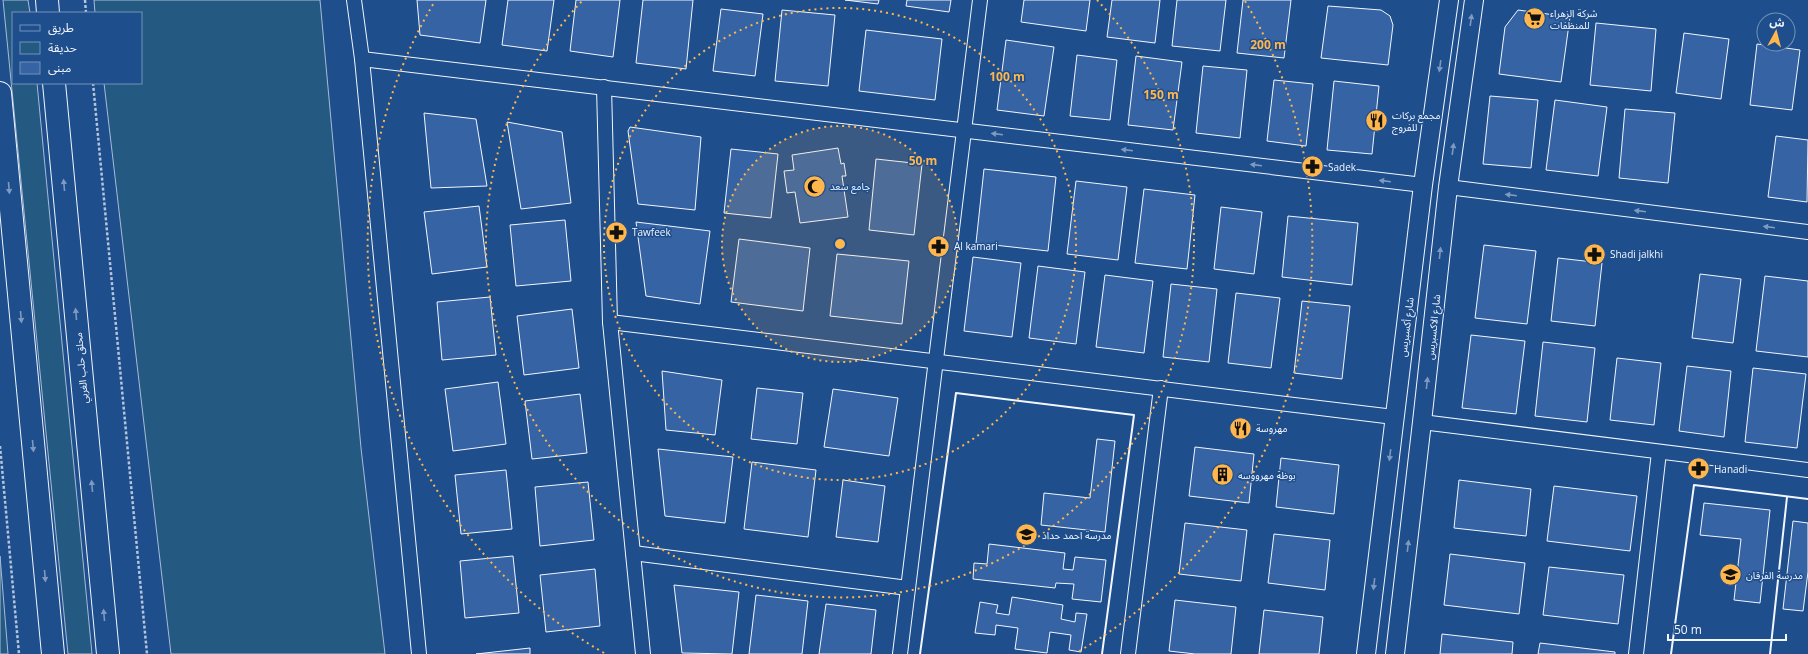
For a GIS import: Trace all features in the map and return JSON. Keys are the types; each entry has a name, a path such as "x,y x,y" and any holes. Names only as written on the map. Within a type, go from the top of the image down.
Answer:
{"highway":[{"path":"47,0 48,12"},
{"name":"محلق حلب الغربي","path":"54,84 108,654"},
{"path":"0,93 53,654"}],"street":[{"path":"354,0 362,59 419,654"},
{"path":"900,654 980,0"},
{"name":"شارع أكسبريس","path":"1366,654 1394,416 1449,0"},
{"name":"شارع الاكسبريس","path":"1395,654 1448,187 1474,0"},
{"path":"362,59 1424,185"},
{"path":"604,87 610,322 644,654"},
{"path":"1448,187 1808,232"},
{"path":"610,322 1394,416"},
{"path":"1128,654 1161,388"},
{"path":"1422,422 1808,470"},
{"path":"1636,654 1659,452"},
{"path":"633,553 908,588"}],"path":[{"path":"85,0 86,12"},
{"path":"93,84 147,654"},
{"path":"0,446 19,654"}],"green space":[{"path":"3,0 28,0 30,12 12,12 12,84 37,84 92,654 68,654"},
{"path":"94,0 320,0 361,448 385,654 171,654 104,84 142,84 142,12 95,12"},
{"path":"0,556 8,654 0,654"}],"building":[{"path":"417,0 486,0 480,43 420,35"},
{"path":"508,0 554,0 547,51 502,45"},
{"path":"576,0 620,0 613,57 570,51"},
{"path":"643,0 693,0 686,69 636,63"},
{"path":"845,0 879,0 878,4"},
{"path":"907,0 951,0 949,12 906,6"},
{"path":"1024,0 1090,0 1086,31 1021,22"},
{"path":"1112,0 1160,0 1155,43 1107,37"},
{"path":"1177,0 1226,0 1220,51 1172,46"},
{"path":"1243,0 1291,0 1284,58 1237,53"},
{"path":"1328,6 1381,10 1390,16 1393,25 1388,65 1321,58"},
{"path":"721,9 763,14 755,76 713,71"},
{"path":"782,10 835,15 828,86 775,81"},
{"path":"1518,10 1570,17 1561,82 1499,74 1505,27"},
{"path":"1596,23 1656,29 1651,91 1590,85"},
{"path":"866,30 942,39 935,100 859,91"},
{"path":"1684,33 1729,39 1721,99 1676,93"},
{"path":"1006,40 1054,47 1044,116 997,110"},
{"path":"1796,49 1800,50 1792,110 1750,105 1756,52 1796,52"},
{"path":"1077,55 1117,60 1110,120 1070,116"},
{"path":"1136,56 1182,62 1173,130 1128,125"},
{"path":"1203,66 1247,70 1240,138 1196,133"},
{"path":"1274,80 1313,84 1306,146 1267,141"},
{"path":"1334,81 1379,86 1372,154 1327,150"},
{"path":"1490,96 1538,100 1531,168 1483,164"},
{"path":"1555,100 1607,107 1598,176 1546,170"},
{"path":"1625,109 1675,113 1668,183 1619,178"},
{"path":"424,113 476,119 487,186 431,188"},
{"path":"507,122 562,132 571,203 521,209"},
{"path":"630,127 701,137 695,210 638,204 628,131"},
{"path":"1776,136 1808,140 1807,202 1768,197"},
{"name":"جامع سعد","path":"838,148 841,164 844,163 846,176 842,176 848,217 800,223 795,192 787,193 784,171 794,170 792,155"},
{"path":"731,149 778,154 771,218 724,213"},
{"path":"876,159 922,164 914,235 869,230"},
{"path":"984,169 1056,177 1048,251 976,243"},
{"path":"1076,181 1127,187 1118,260 1067,254"},
{"path":"1144,189 1195,195 1187,269 1135,263"},
{"path":"479,206 487,267 432,274 424,212"},
{"path":"1221,207 1262,212 1254,274 1214,269"},
{"path":"1288,216 1358,223 1352,285 1282,277"},
{"path":"565,220 571,281 516,286 510,225"},
{"path":"636,222 710,231 700,304 646,296"},
{"path":"739,239 810,248 803,311 731,302"},
{"path":"1484,245 1536,251 1527,324 1475,318"},
{"path":"837,254 909,261 902,324 830,316"},
{"path":"973,257 1021,263 1012,337 964,331"},
{"path":"1558,258 1602,263 1595,326 1551,321"},
{"path":"1038,266 1085,272 1076,344 1029,338"},
{"path":"1700,274 1741,279 1733,343 1692,338"},
{"path":"1105,275 1153,281 1144,353 1096,347"},
{"path":"1765,276 1808,281 1808,357 1756,351"},
{"path":"1171,284 1217,289 1209,362 1163,357"},
{"path":"1236,293 1280,298 1271,368 1228,363"},
{"path":"490,297 496,355 442,360 437,302"},
{"path":"1302,301 1350,306 1342,379 1294,373"},
{"path":"572,309 579,368 524,375 517,316"},
{"path":"1471,335 1525,341 1516,414 1462,408"},
{"path":"1543,342 1595,348 1587,422 1535,416"},
{"path":"1617,358 1661,363 1654,425 1610,420"},
{"path":"1687,366 1731,371 1724,437 1679,431"},
{"path":"1753,368 1806,374 1797,448 1745,442"},
{"path":"662,371 722,380 715,435 666,430"},
{"path":"498,382 506,444 453,451 445,389"},
{"path":"757,388 803,393 797,444 751,439"},
{"path":"833,389 898,398 889,456 824,447"},
{"path":"580,394 587,453 532,459 525,401"},
{"path":"1097,439 1115,441 1105,532 1041,525 1044,493 1090,498"},
{"name":"بوظة مهرووسه","path":"1195,447 1254,454 1249,503 1189,496"},
{"path":"658,449 733,457 725,523 665,516"},
{"path":"1281,458 1339,465 1334,514 1276,507"},
{"path":"752,462 816,470 808,537 744,529"},
{"path":"506,470 512,529 461,534 455,475"},
{"path":"843,480 885,486 878,542 836,537"},
{"path":"1459,480 1531,489 1526,536 1454,528"},
{"path":"588,482 594,540 540,546 535,487"},
{"path":"1554,486 1637,496 1630,551 1547,541"},
{"path":"1704,503 1770,510 1760,603 1734,600 1741,539 1700,535"},
{"path":"1793,521 1808,523 1808,572 1803,611 1783,609"},
{"path":"1185,523 1247,530 1241,581 1179,574"},
{"path":"1274,534 1330,540 1325,590 1268,583"},
{"path":"989,544 1065,553 1063,569 1073,570 1075,557 1106,560 1101,602 1072,599 1074,584 1056,583 1055,588 973,579 974,563 987,564"},
{"path":"1450,554 1525,563 1519,614 1444,605"},
{"path":"513,556 519,613 465,618 460,561"},
{"path":"1549,567 1624,575 1618,624 1543,615"},
{"path":"595,569 600,626 546,632 540,575"},
{"path":"674,585 739,592 732,654 682,653"},
{"path":"756,595 808,601 802,654 749,654"},
{"path":"1012,597 1063,605 1061,619 1075,622 1076,613 1087,614 1081,652 1069,650 1071,635 1050,632 1047,653 1015,649 1018,628 996,625 995,635 975,633 980,602 998,605 996,613 1009,615"},
{"path":"1175,600 1236,607 1231,654 1195,654 1169,651"},
{"path":"826,604 876,610 871,654 819,654"},
{"path":"1264,610 1323,617 1319,654 1259,654"},
{"path":"1442,634 1513,642 1512,654 1440,654"},
{"path":"1540,643 1615,652 1615,654 1538,654"},
{"path":"530,648 530,654 476,654"}],"wall":[{"path":"920,654 956,393 1134,415 1102,654"},
{"path":"1671,654 1694,485 1808,499"},
{"path":"1770,654 1787,497"}],"place":[{"name":"شركة الزهراء للمنظفات","path":"1535,19"},
{"name":"مجمع بركات للفروج","path":"1376,121"},
{"name":"Sadek","path":"1313,167"},
{"name":"جامع سعد","path":"815,186"},
{"name":"Tawfeek","path":"616,232"},
{"name":"Al kamari","path":"938,246"},
{"name":"Shadi jalkhi","path":"1595,254"},
{"name":"مهروسة","path":"1241,428"},
{"name":"Hanadi","path":"1699,469"},
{"name":"بوظة مهرووسه","path":"1222,475"},
{"name":"مدرسة احمد حداد","path":"1027,535"},
{"name":"مدرسة الفرقان","path":"1730,575"}]}
